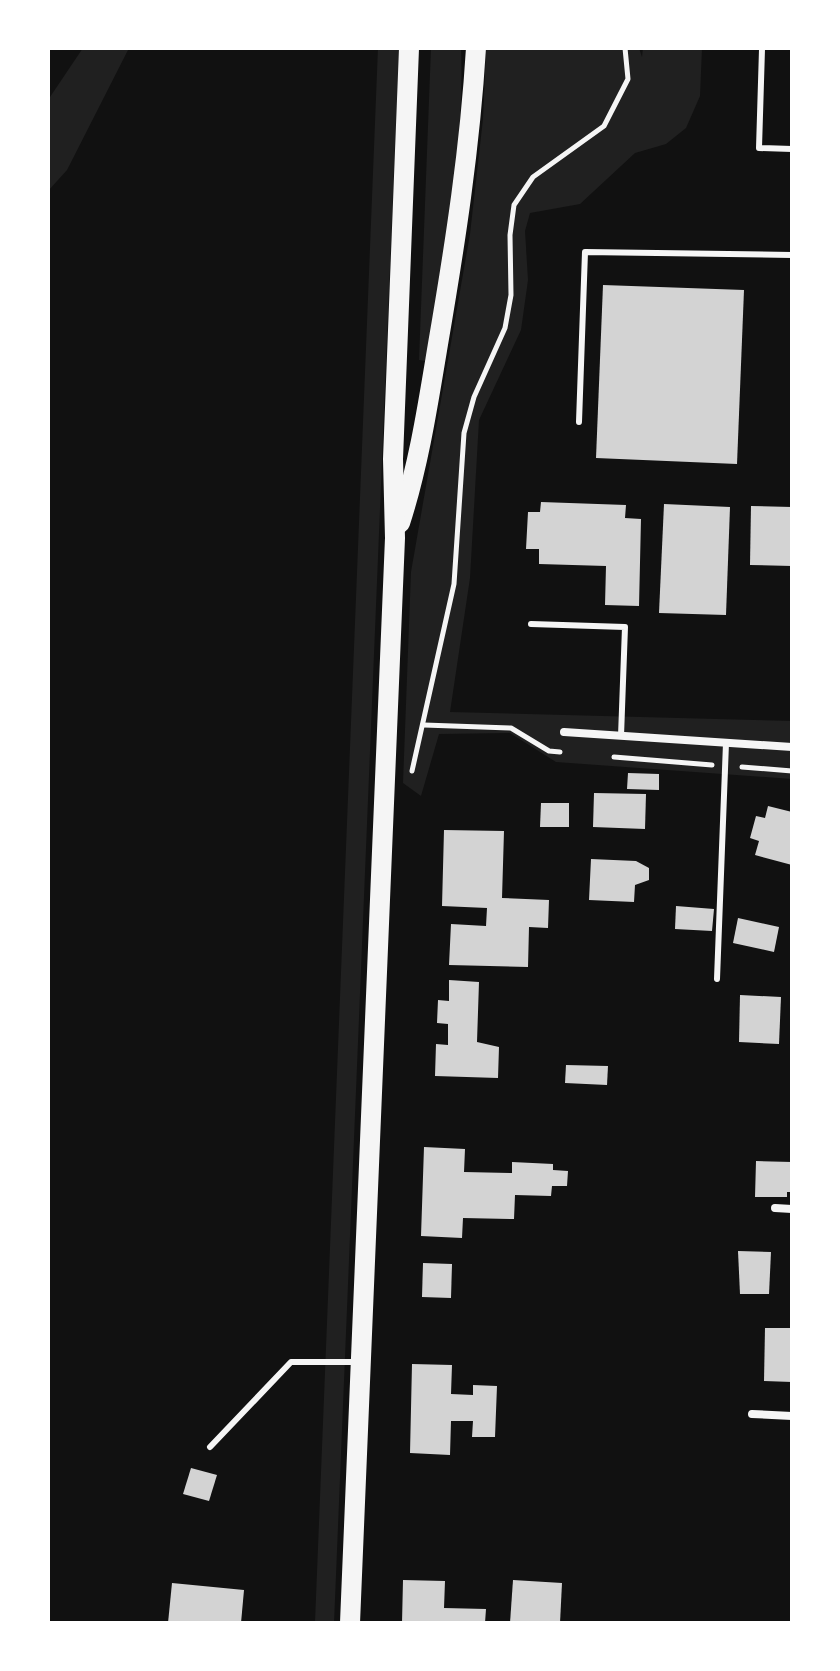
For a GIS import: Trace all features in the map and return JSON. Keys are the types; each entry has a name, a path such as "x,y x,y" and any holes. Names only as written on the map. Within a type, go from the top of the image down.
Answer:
{"main road":[{"path":"350,1623 395,538 393,459 409,48"},
{"path":"395,538 415,476 456,240 471,140 476,48"}],"street":[{"path":"564,732 792,747"},
{"path":"775,1208 792,1209"},
{"path":"752,1414 792,1416"}],"lane":[{"path":"762,49 759,148 792,149"},
{"path":"579,422 585,252 792,255"},
{"path":"531,624 625,627 621,736"},
{"path":"717,979 726,743"},
{"path":"210,1447 291,1362 361,1362"}],"path":[{"path":"424,725 454,584 464,433 474,397 505,328 511,295 510,235 514,205 533,177 604,126 628,79 625,48"}],"shaded area":[{"path":"83,48 129,48 67,170 48,191 48,100"},
{"path":"378,48 399,48 334,1623 315,1623"},
{"path":"431,48 461,48 461,88 451,205 425,361 419,360"},
{"path":"486,48 639,48 642,57 643,48 702,48 700,96 686,128 666,144 635,153 580,204 530,213 525,231 528,280 521,330 479,420 470,578 450,712 792,721 792,779 556,762 510,733 439,734 421,796 403,783 411,572 470,234 483,119"}],"building":[{"path":"603,285 744,290 737,464 596,458"},
{"path":"541,502 626,505 625,518 641,519 639,606 605,605 606,566 539,564 539,549 526,549 528,512 540,512"},
{"path":"664,504 730,507 726,615 659,613"},
{"path":"751,506 792,507 792,566 750,565"},
{"path":"628,773 659,774 659,790 627,789"},
{"path":"594,793 646,794 645,829 593,827"},
{"path":"541,803 569,803 569,827 540,827"},
{"path":"768,806 792,812 792,865 755,855 759,841 750,838 756,816 765,818"},
{"path":"444,830 504,831 502,898 549,900 548,928 529,927 528,967 449,965 451,924 486,926 487,908 442,906"},
{"path":"591,859 636,861 649,868 649,880 635,885 634,902 589,900"},
{"path":"676,906 714,909 712,931 675,929"},
{"path":"738,918 779,927 774,952 733,943"},
{"path":"449,980 479,982 477,1042 499,1047 498,1078 435,1076 436,1044 448,1045 448,1024 437,1023 438,1000 449,1001"},
{"path":"740,995 781,997 779,1044 739,1042"},
{"path":"566,1065 608,1066 607,1085 565,1083"},
{"path":"424,1147 465,1149 464,1172 512,1173 512,1162 553,1164 553,1170 568,1171 567,1186 552,1186 551,1196 515,1195 514,1219 463,1218 462,1238 421,1236"},
{"path":"756,1161 792,1162 792,1192 787,1192 787,1197 755,1197"},
{"path":"738,1251 771,1252 769,1294 740,1294"},
{"path":"423,1263 452,1264 451,1298 422,1297"},
{"path":"765,1328 792,1328 792,1382 764,1381"},
{"path":"412,1364 452,1365 451,1394 473,1395 473,1385 497,1386 495,1437 472,1437 473,1421 451,1421 450,1455 410,1453"},
{"path":"191,1468 217,1475 209,1501 183,1494"},
{"path":"403,1580 445,1581 444,1608 486,1609 485,1623 402,1623"},
{"path":"513,1580 562,1583 560,1623 510,1623"},
{"path":"172,1583 244,1590 241,1623 168,1623"}]}
